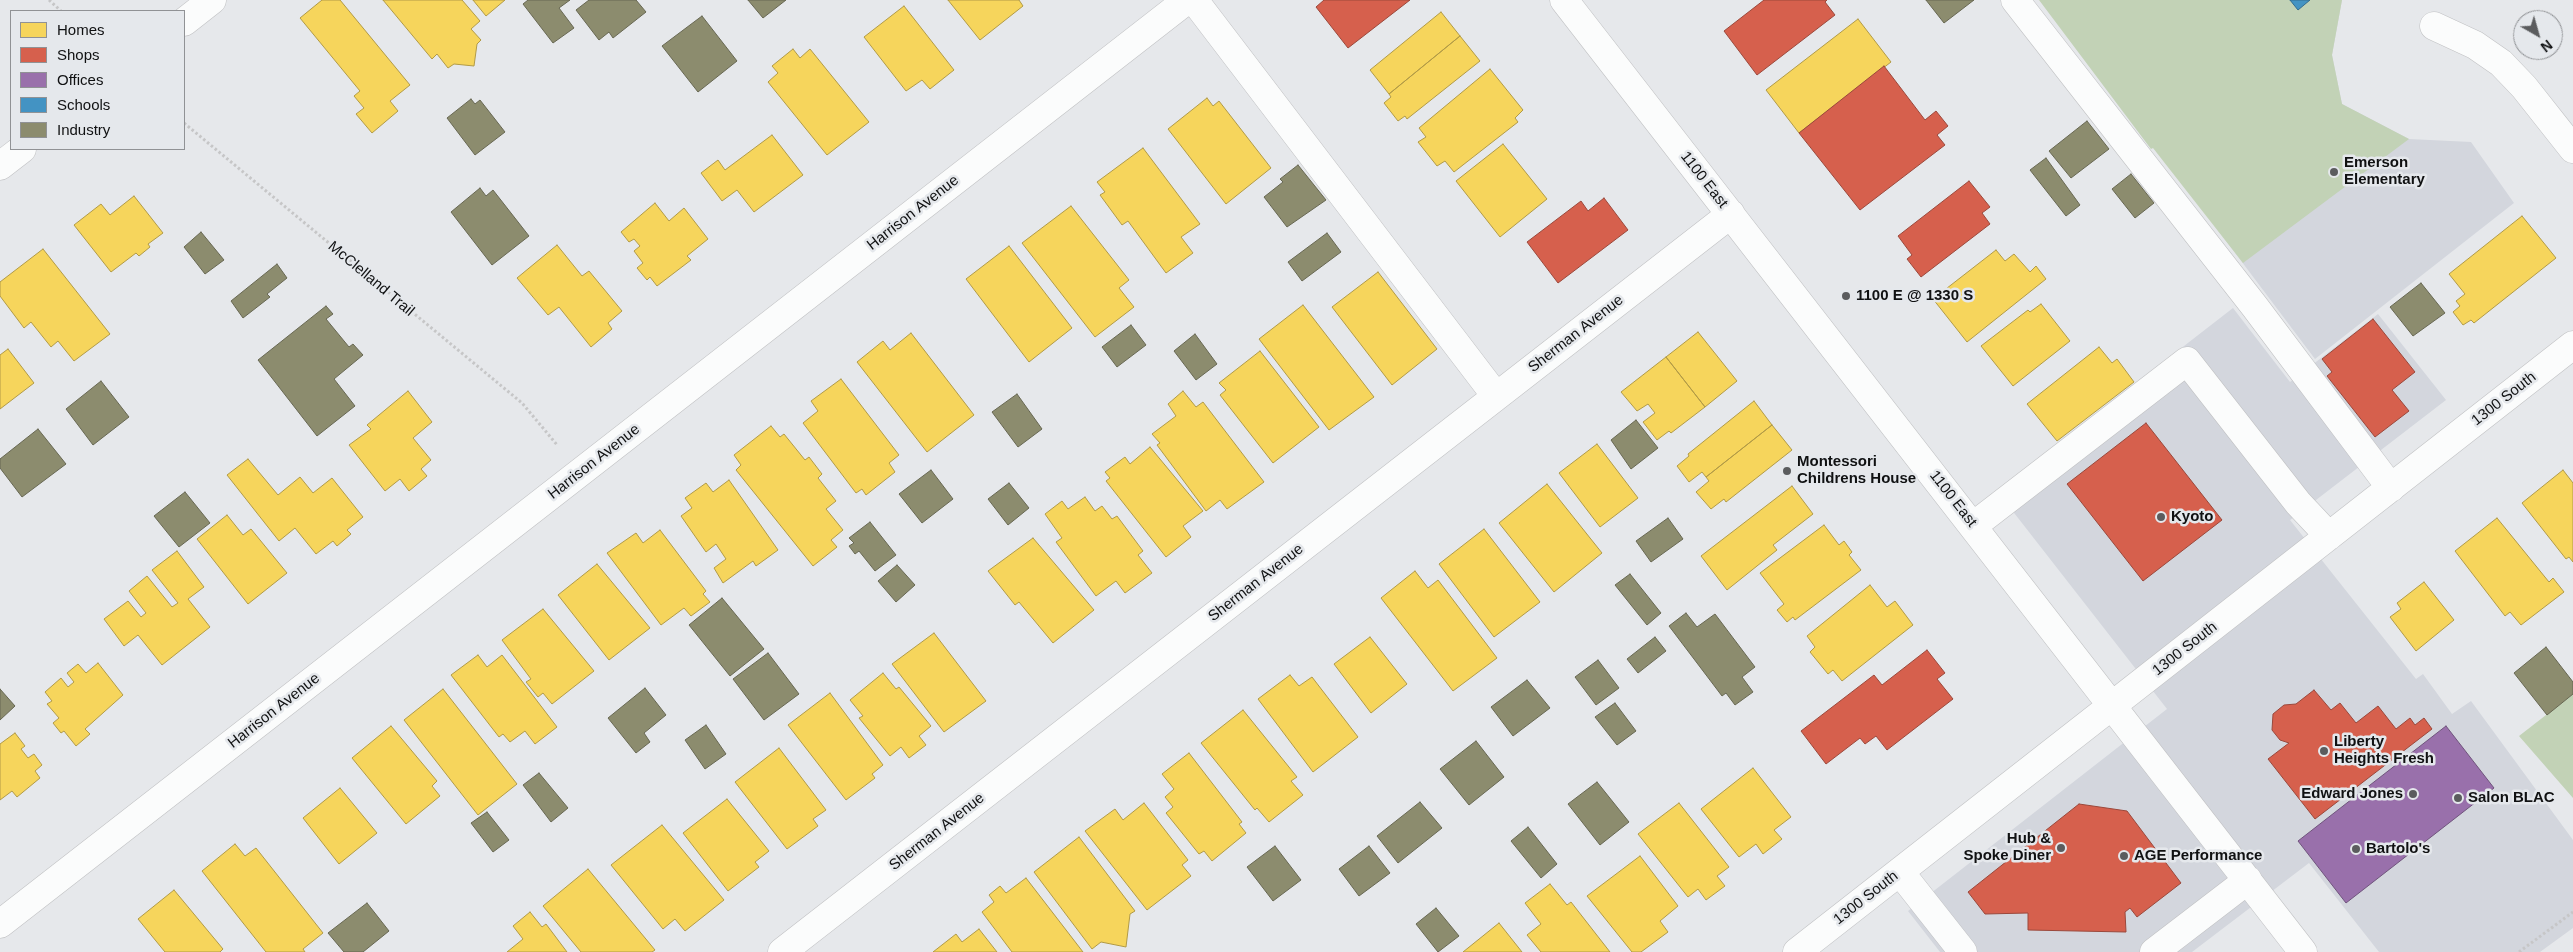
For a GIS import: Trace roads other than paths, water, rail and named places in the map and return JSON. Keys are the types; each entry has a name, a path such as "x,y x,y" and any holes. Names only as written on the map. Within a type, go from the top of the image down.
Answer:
{"street":[{"path":"185,21 212,0"},
{"name":"Harrison Avenue","path":"0,924 1187,0"},
{"path":"1194,0 1496,396"},
{"name":"1100 East","path":"1564,0 2304,952"},
{"path":"2015,0 2255,307 2391,488"},
{"path":"2434,26 2475,45 2501,63 2524,87 2573,149"},
{"path":"0,166 21,150"},
{"name":"Sherman Avenue","path":"782,952 1731,214"},
{"name":"1300 South","path":"1797,952 2573,346"},
{"path":"1973,526 2187,361 2298,503 2329,536"},
{"path":"1900,872 1963,952"},
{"path":"2154,952 2248,880"}],"place":[{"name":"Emerson Elementary","path":"2334,172"},
{"name":"1100 E @ 1330 S","path":"1846,296"},
{"name":"Montessori Childrens House","path":"1787,471"},
{"name":"Kyoto","path":"2161,517"},
{"name":"Liberty Heights Fresh","path":"2324,751"},
{"name":"Edward Jones","path":"2413,794"},
{"name":"Salon BLAC","path":"2458,798"},
{"name":"Hub & Spoke Diner","path":"2061,848"},
{"name":"Bartolo's","path":"2356,849"},
{"name":"AGE Performance","path":"2124,856"}]}
